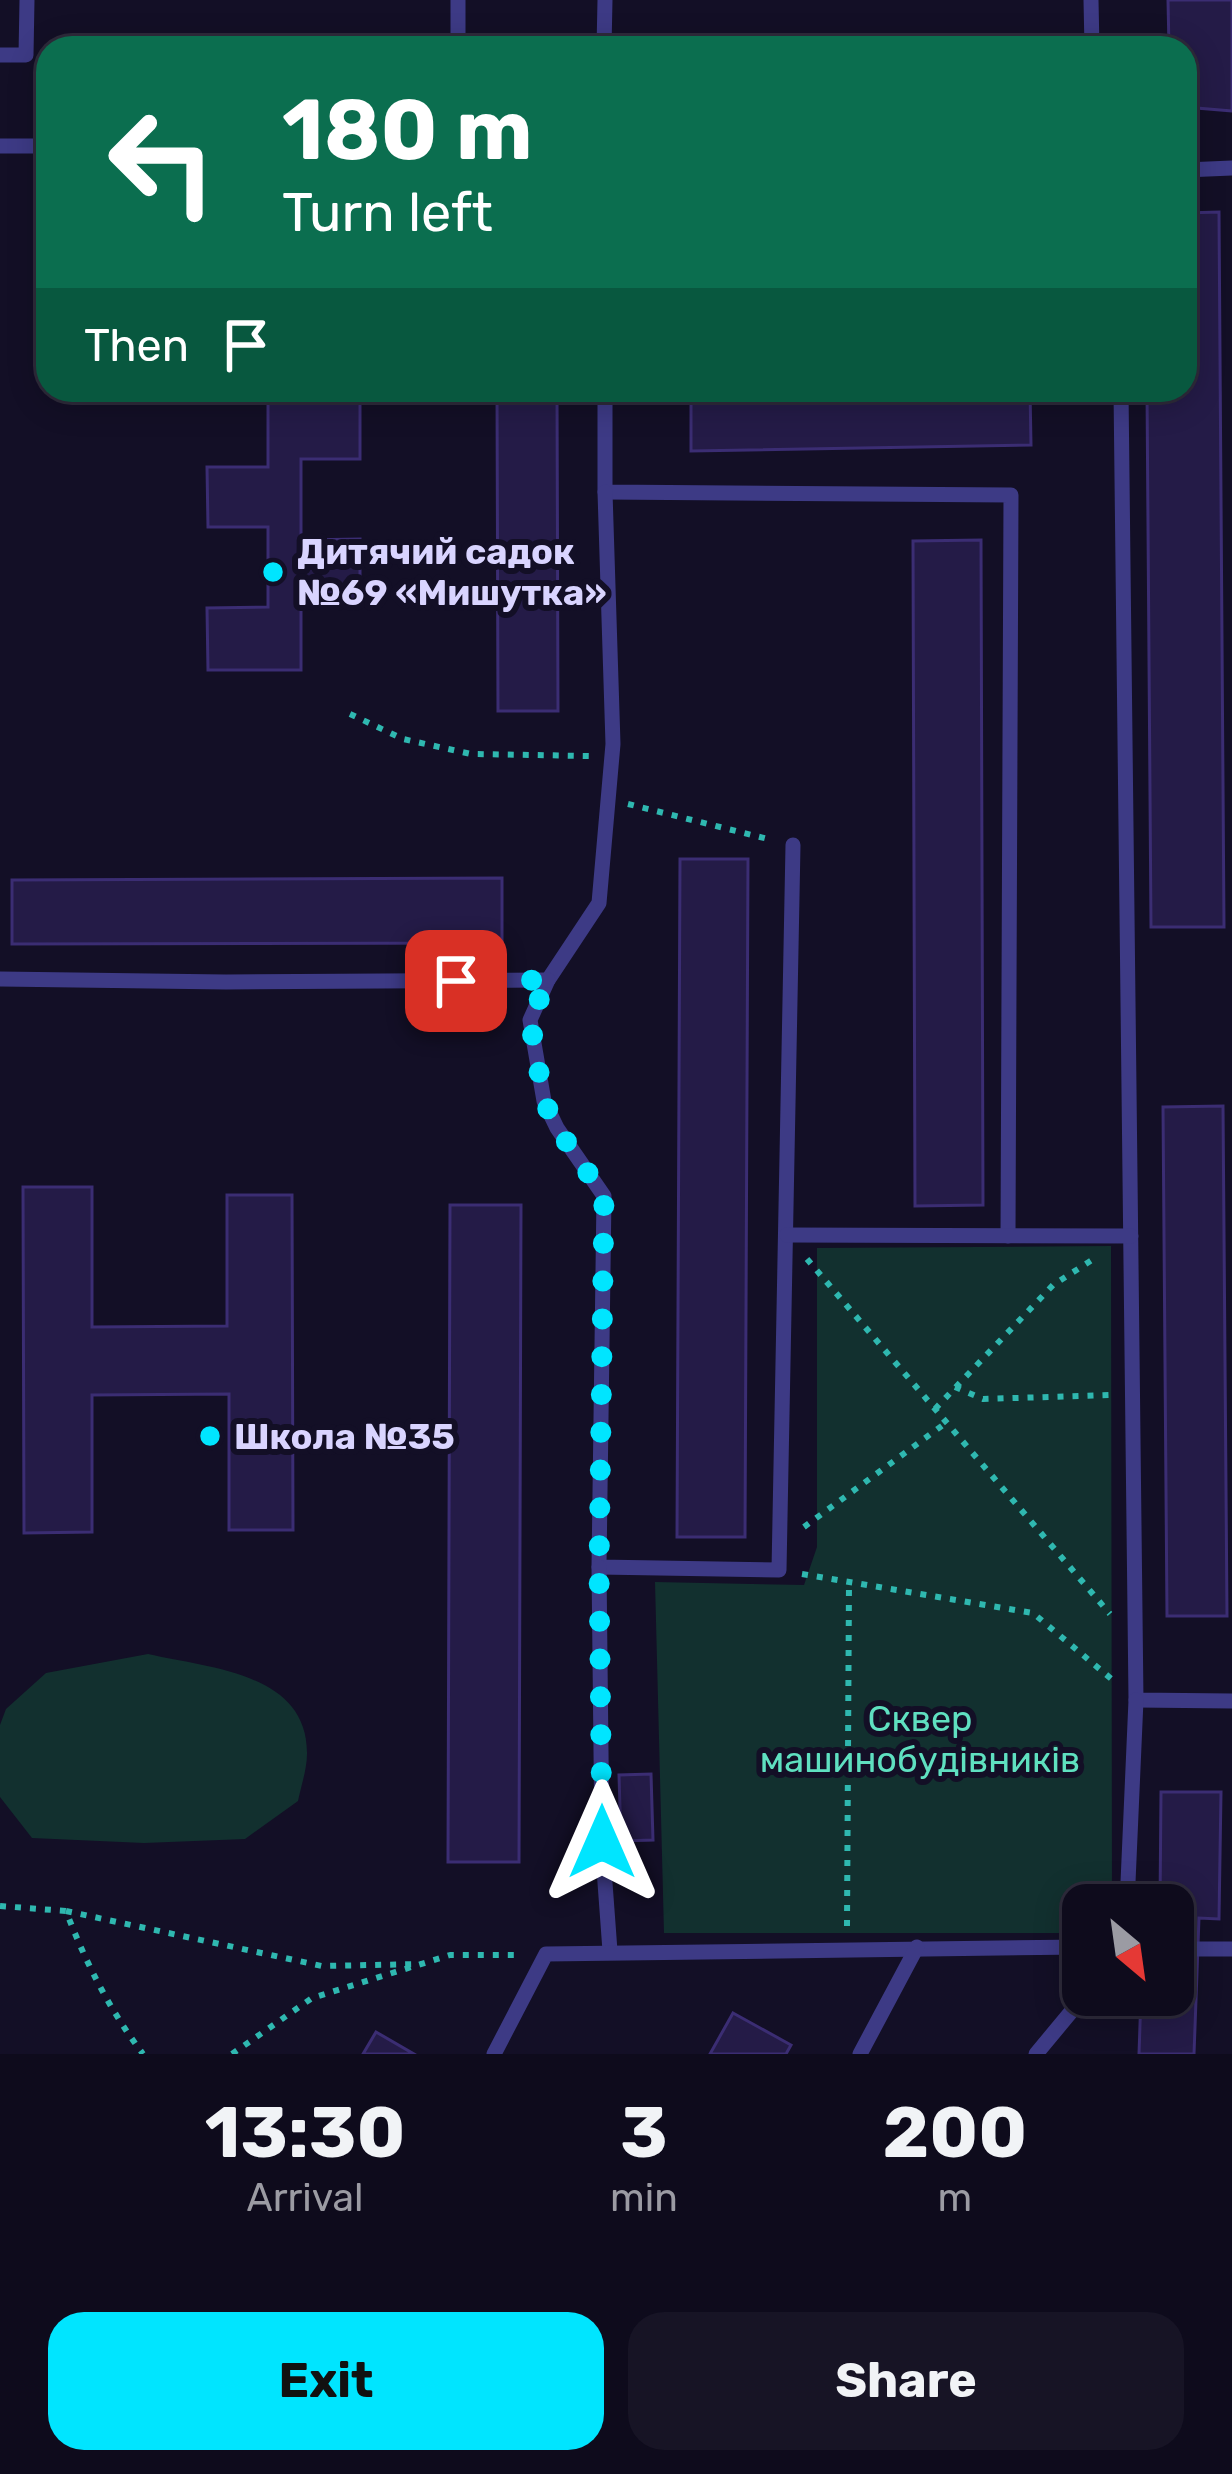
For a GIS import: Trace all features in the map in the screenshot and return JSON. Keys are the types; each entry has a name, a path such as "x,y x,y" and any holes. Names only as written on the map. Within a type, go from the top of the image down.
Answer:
{"lane":[{"path":"0,56 26,55 27,0"},
{"path":"458,0 458,36"},
{"path":"604,36 605,0"},
{"path":"1090,0 1091,36"},
{"path":"0,146 36,146"},
{"path":"1197,169 1232,168"},
{"path":"605,402 612,757 599,903 548,980 530,1020 544,1101 604,1196 599,1568 602,1842 610,1951"},
{"path":"1121,402 1136,1700 1128,1884"},
{"path":"605,492 1011,495 1008,1235"},
{"path":"599,1568 779,1570 794,845"},
{"path":"0,979 548,980"},
{"path":"787,1235 1131,1235"},
{"path":"1136,1700 1232,1702"},
{"path":"860,2054 917,1947"},
{"path":"494,2054 546,1954 1062,1947"},
{"path":"1198,1949 1232,1949"},
{"path":"1036,2054 1068,2016"}],"path":[{"path":"350,714 403,739 471,754 612,757"},
{"path":"608,799 794,845"},
{"path":"787,1235 1135,1644"},
{"path":"935,1408 1053,1285 1131,1235"},
{"path":"956,1387 983,1399 1132,1394"},
{"path":"780,1544 946,1422"},
{"path":"779,1570 1033,1613 1136,1700"},
{"path":"847,1948 849,1582"},
{"path":"0,1906 66,1911 322,1966 422,1964"},
{"path":"66,1911 86,1964 117,2020 143,2054"},
{"path":"232,2054 312,1998 450,1955 546,1954"}],"green space":[{"name":"Сквер машинобудівників","path":"1111,1246 1112,1884 1062,1884 1062,1933 664,1933 655,1582 804,1585 817,1547 817,1248"},
{"path":"148,1654 250,1678 291,1706 303,1727 307,1754 298,1801 245,1839 144,1843 32,1838 0,1797 0,1725 6,1709 46,1673"}],"building":[{"path":"1168,0 1232,0 1232,111 1197,108 1197,36 1169,36"},
{"path":"1219,212 1224,927 1151,927 1147,402 1197,402 1197,213"},
{"path":"268,402 360,402 360,459 301,459 301,540 360,539 360,601 301,601 301,670 208,670 207,608 268,607 268,527 208,527 207,467 268,467"},
{"path":"497,402 557,402 558,711 498,711"},
{"path":"691,402 1030,402 1031,445 691,451"},
{"path":"981,540 983,1205 915,1206 913,541"},
{"path":"680,859 748,859 745,1537 677,1537"},
{"path":"502,878 502,943 12,944 12,880"},
{"path":"1223,1106 1227,1616 1167,1616 1163,1107"},
{"path":"23,1187 92,1187 92,1327 227,1326 227,1195 292,1195 293,1530 229,1530 229,1394 92,1395 92,1532 24,1533"},
{"path":"450,1205 521,1205 519,1862 448,1862"},
{"path":"651,1774 653,1840 621,1841 619,1775"},
{"path":"1161,1792 1221,1792 1219,1919 1199,1918 1194,2054 1139,2054 1140,2016 1194,2016 1194,1884 1160,1884"},
{"path":"733,2013 791,2045 786,2054 710,2054"},
{"path":"376,2032 414,2054 363,2054"}],"place":[{"name":"Дитячий садок №69 «Мишутка»","path":"273,572"},
{"name":"Школа №35","path":"210,1436"}],"route":[{"path":"456,981 548,980 530,1020 544,1101 604,1196 599,1568 602,1842"}]}
